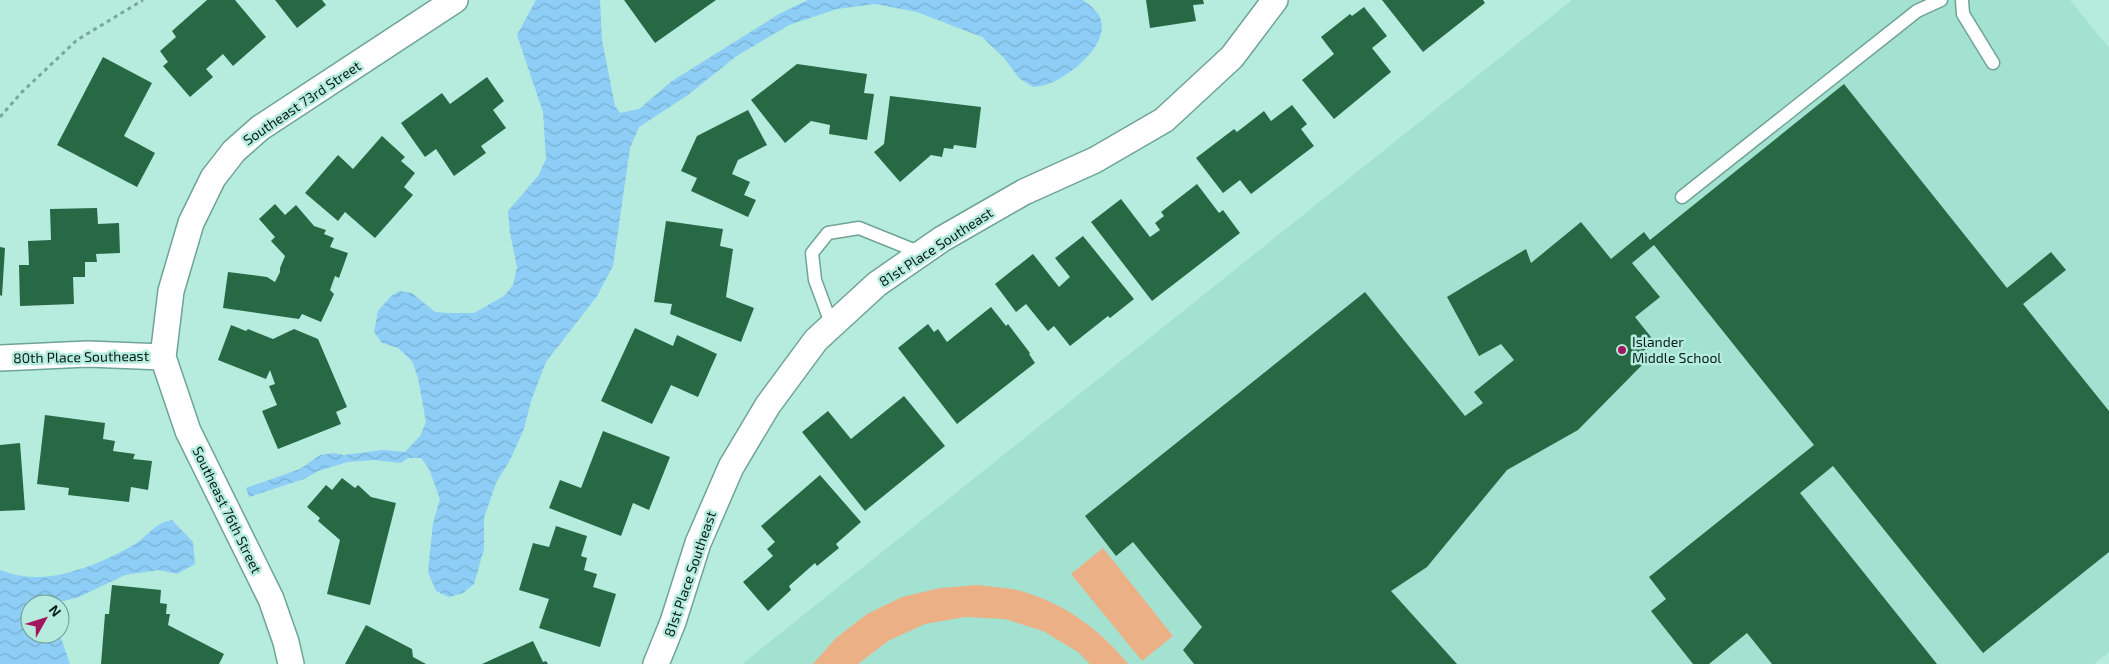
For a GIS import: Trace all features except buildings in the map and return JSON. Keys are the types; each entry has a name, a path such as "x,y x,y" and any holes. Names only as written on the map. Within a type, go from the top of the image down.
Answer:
{"street":[{"name":"Southeast 73rd Street","path":"162,357 171,291 192,223 213,178 234,151 260,128 455,0"},
{"name":"81st Place Southeast","path":"656,664 673,622 698,542 731,467 768,405 816,340 877,284 942,239 1024,192 1095,160 1164,120 1232,57 1275,0"},
{"name":"80th Place Southeast","path":"0,358 88,354 162,357"},
{"name":"Southeast 76th Street","path":"162,357 188,431 270,599 286,642 291,664"}],"lane":[{"path":"1682,197 1917,11 1942,0"},
{"path":"1962,0 1963,14 1993,63"},
{"path":"832,326 815,280 812,253 828,233 858,228 922,254"}],"path":[{"path":"0,117 21,93 78,40 143,0"}],"shaded area":[{"name":"Islander Middle School","path":"1572,0 2070,0 2109,48 2109,652 2094,664 742,664"},
{"path":"1103,548 1173,636 1142,661 1071,574"},
{"path":"978,585 1017,590 1049,601 1092,628 1128,664 1090,664 1078,652 1043,631 1005,619 965,617 925,624 888,641 858,664 813,664 836,638 867,614 902,597 940,588"}],"water":[{"path":"536,0 600,0 602,40 615,106 620,113 639,109 672,81 779,14 808,0 1083,0 1098,14 1102,30 1093,50 1076,67 1057,80 1046,85 1033,87 1020,79 1004,58 982,37 917,12 875,4 837,9 789,25 735,57 688,95 639,127 630,148 613,266 597,296 546,362 531,401 524,429 510,460 496,483 484,518 484,549 474,584 463,593 449,597 436,591 428,572 433,523 440,499 429,469 421,458 408,458 401,463 374,460 348,462 318,471 304,479 249,497 246,488 300,469 320,455 334,453 344,455 383,450 405,452 420,436 426,422 418,378 412,361 398,348 382,343 374,332 378,311 391,296 400,291 412,293 435,312 474,313 504,296 513,285 517,267 510,233 508,211 538,176 546,159 543,112 517,35"},
{"path":"172,520 193,542 195,564 177,574 159,570 125,575 70,599 70,594 20,594 20,644 63,644 70,664 0,664 0,570 19,576 36,577 51,576 81,569 123,551 166,522"}],"place":[{"name":"Islander Middle School","path":"1622,350"}]}
